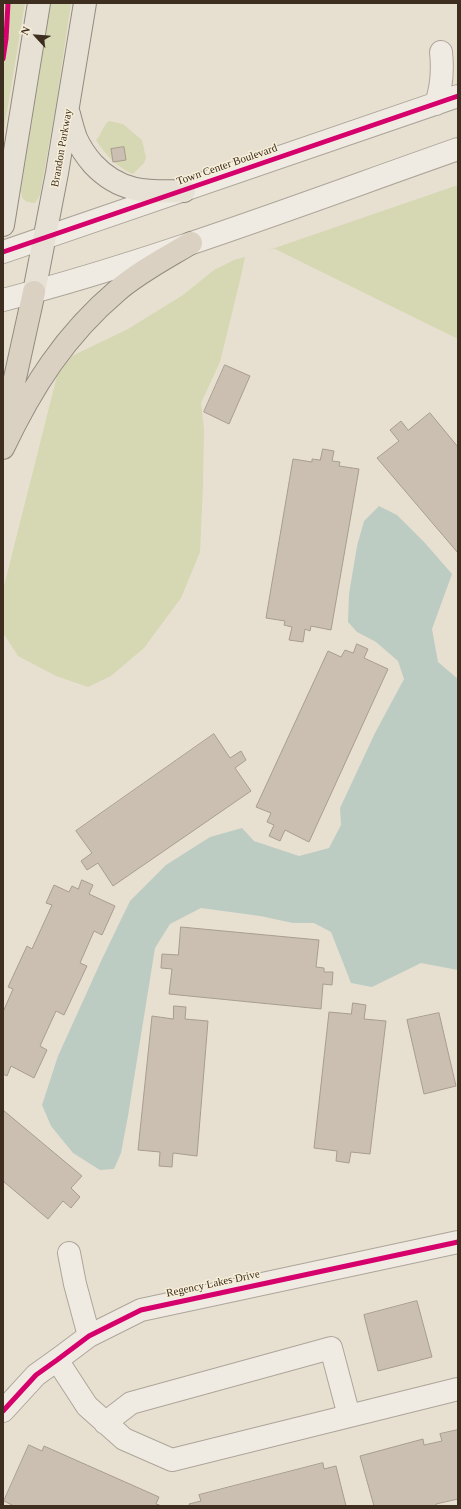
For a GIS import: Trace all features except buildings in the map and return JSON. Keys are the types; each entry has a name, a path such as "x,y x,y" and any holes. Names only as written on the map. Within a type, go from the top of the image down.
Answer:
{"highway":[{"path":"3,448 18,417 43,374 58,352 76,331 117,290 138,275 191,243"},
{"path":"3,431 34,292"}],"main road":[{"path":"3,225 39,3"},
{"name":"Brandon Parkway","path":"34,292 68,111 84,3"},
{"path":"68,111 76,138 86,155 99,170 114,182 133,189 155,192 184,191"}],"street":[{"path":"436,104 443,72 441,52 451,69 458,76"},
{"name":"Town Center Boulevard","path":"3,252 458,96"},
{"path":"3,300 84,278 191,243 458,149"},
{"name":"Regency Lakes Drive","path":"3,1411 36,1375 56,1360 89,1336 140,1310 458,1242"},
{"path":"69,1253 75,1284 89,1336"},
{"path":"105,1423 131,1404 331,1348 349,1416"},
{"path":"56,1360 86,1406 124,1440 172,1460 458,1389"}],"green space":[{"path":"3,3 25,3 3,136"},
{"path":"51,3 71,3 56,104 40,195 35,203 27,202 22,198 21,190"},
{"path":"109,121 123,124 142,140 146,158 144,163 133,174 121,168 112,160 96,140"},
{"path":"458,185 458,339 274,248"},
{"path":"245,257 220,362 201,403 204,429 200,552 181,598 144,648 111,676 88,687 56,676 18,656 3,633 3,590 57,376 72,356 128,329 183,295 214,270 234,260"}],"shaded area":[{"path":"379,506 397,515 425,543 452,574 432,629 438,662 458,679 458,970 421,963 372,987 351,983 331,932 314,923 293,923 260,916 201,908 170,924 155,948 121,1153 114,1169 100,1170 73,1153 51,1126 42,1105 58,1056 130,901 166,865 210,837 242,828 254,841 299,856 329,848 341,825 340,808 375,733 404,679 398,661 376,642 357,632 348,622 349,594 357,546 364,521"}],"cycle path":[{"path":"3,59 6,39 8,3"},
{"path":"3,252 458,96"},
{"path":"3,1411 36,1375 89,1336 141,1310 458,1242"}]}
